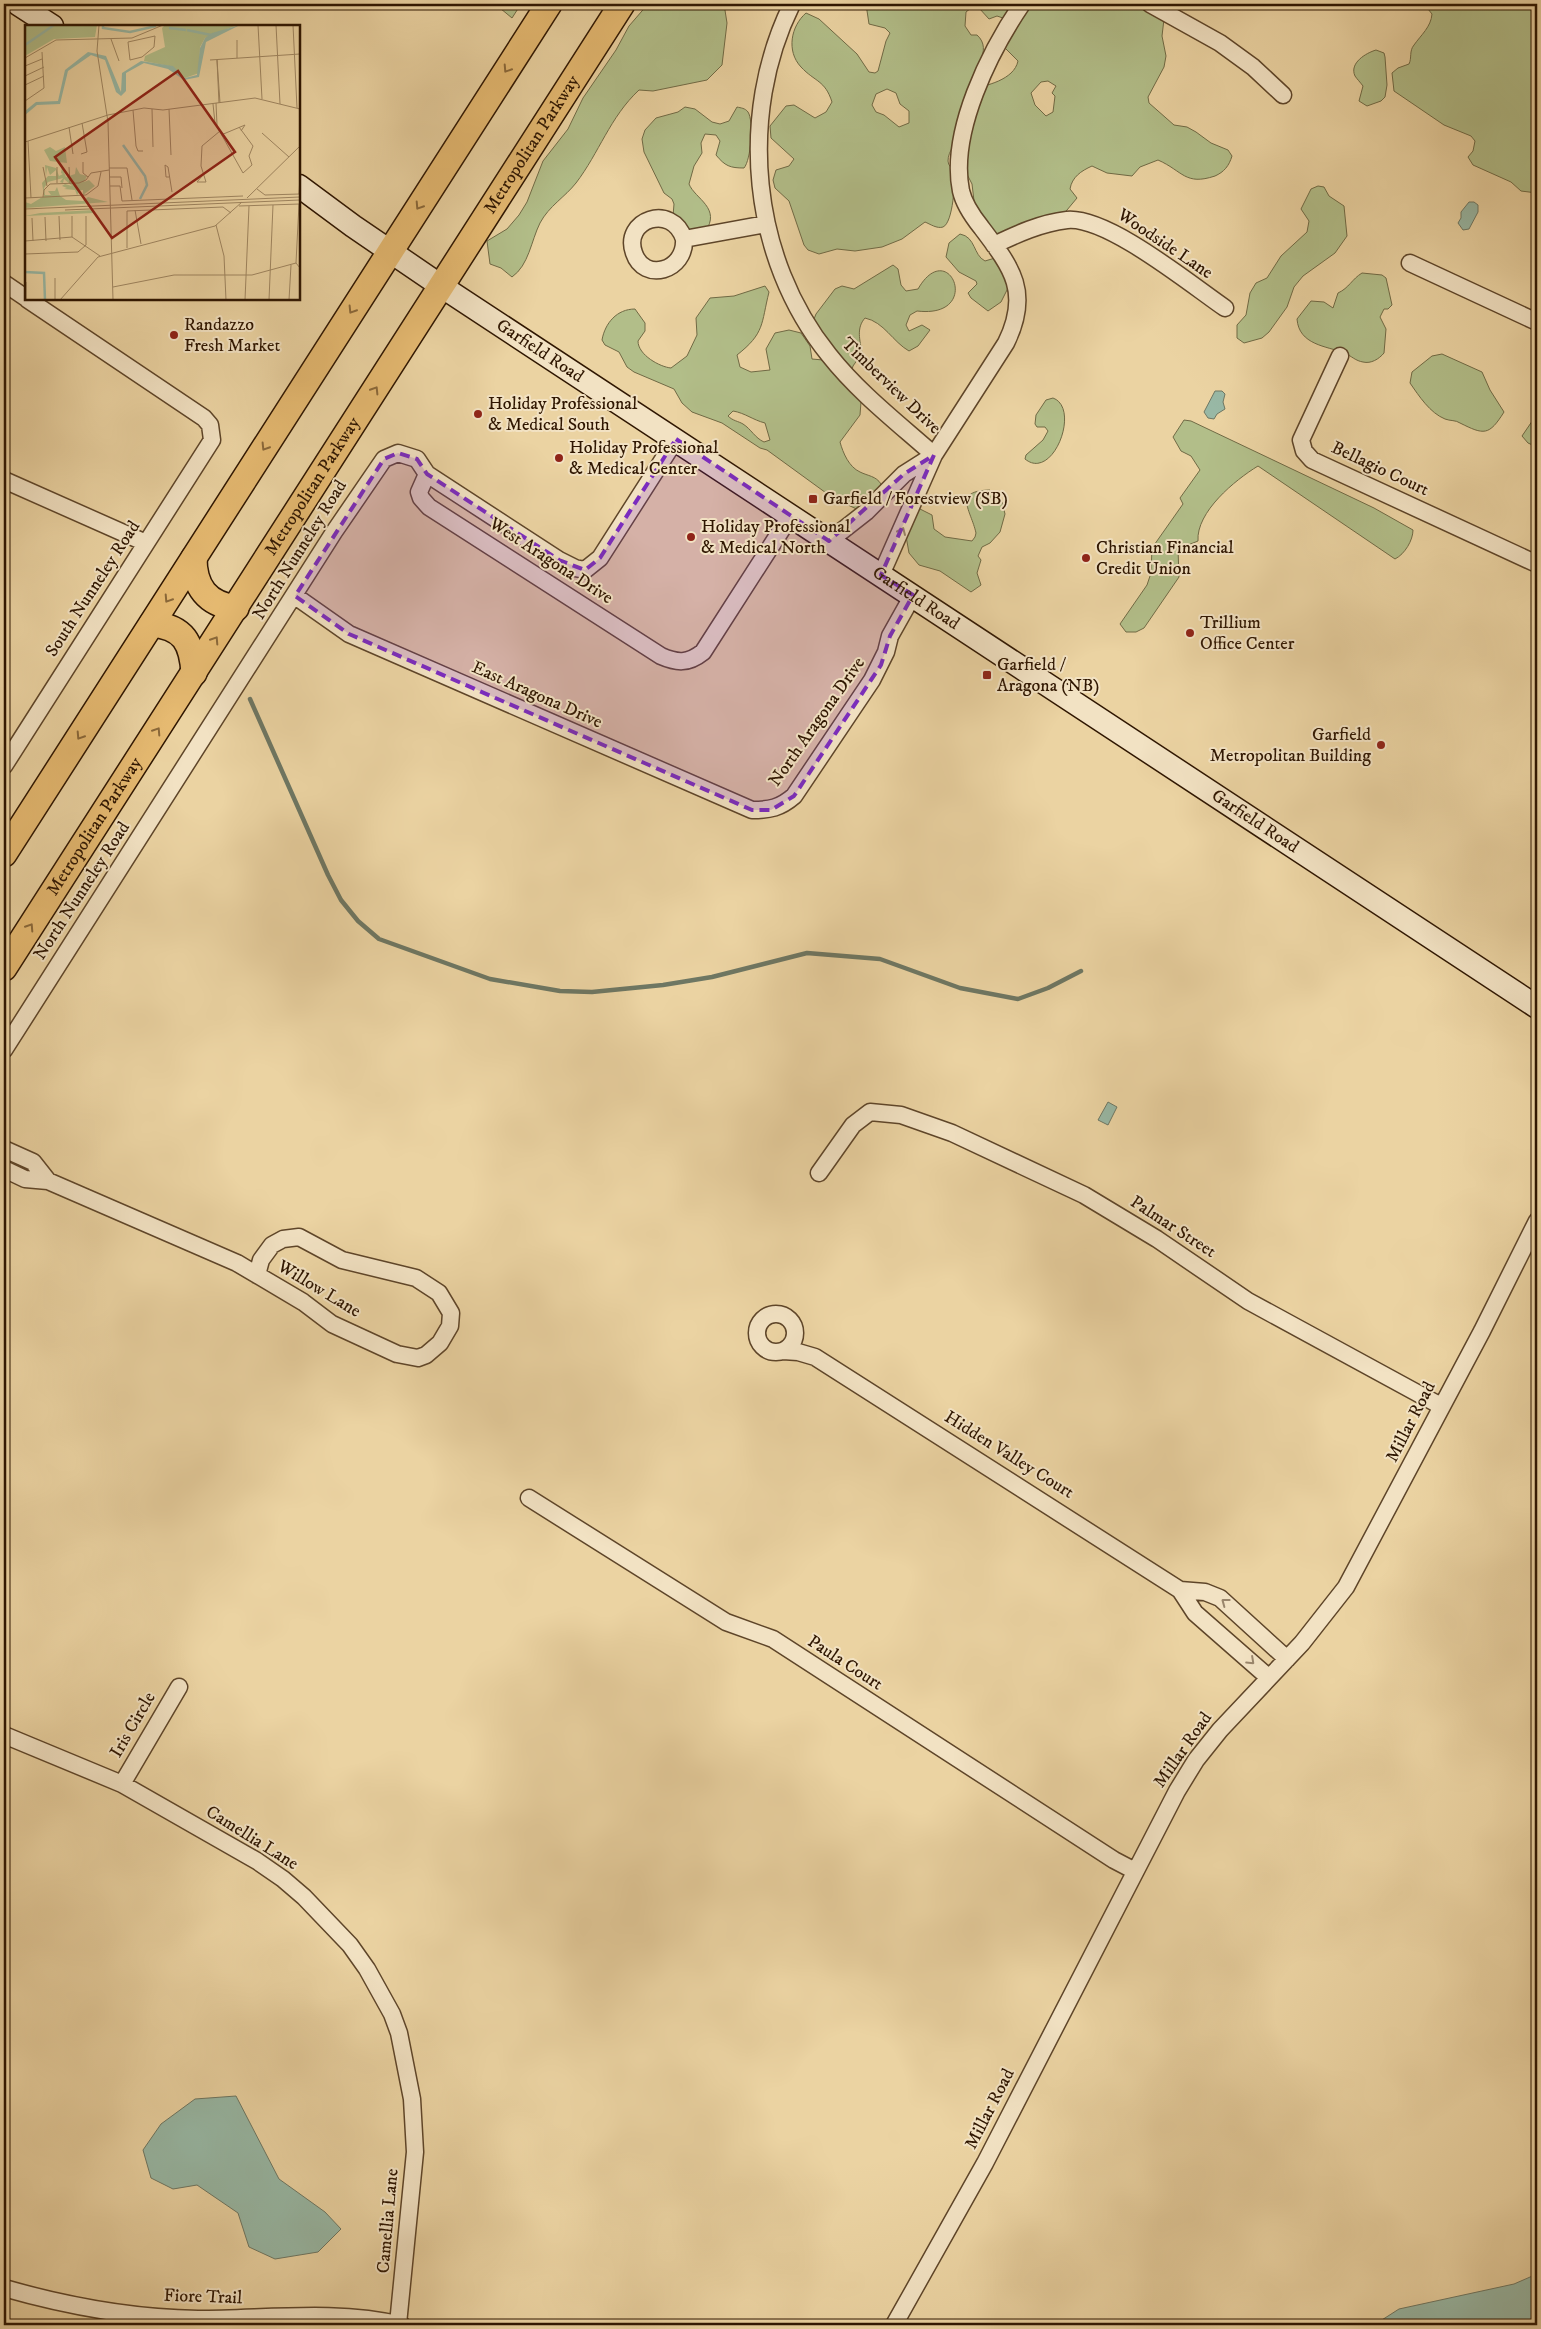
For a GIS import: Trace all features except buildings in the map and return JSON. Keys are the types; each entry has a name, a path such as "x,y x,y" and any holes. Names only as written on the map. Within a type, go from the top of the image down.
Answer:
{"main road":[{"path":"18,4 50,25"},
{"path":"4,854 549,4"},
{"path":"506,186 512,147 605,4"},
{"name":"Metropolitan Parkway","path":"4,968 622,4"},
{"name":"Garfield Road","path":"300,187 441,286 1537,1006"},
{"path":"194,558 196,580 206,597 215,603 236,608"},
{"path":"152,624 170,627 184,637 193,656 194,673"}],"street":[{"name":"Timberview Drive","path":"792,4 774,50 762,100 759,166 766,224 784,280 794,302 829,355 853,382 934,455"},
{"path":"881,575 934,455 1006,343 1016,324 1018,312 1017,288 1013,274 994,244 972,215 961,192 960,147 969,114 994,50 1022,4"},
{"path":"1150,4 1220,43 1253,67 1283,95"},
{"name":"Woodside Lane","path":"994,244 1032,228 1067,220 1086,221 1116,233 1225,308"},
{"path":"684,239 766,224"},
{"path":"1410,263 1537,322"},
{"path":"4,283 25,297"},
{"name":"South Nunneley Road","path":"4,766 212,440 210,425 197,412 30,300"},
{"name":"Bellagio Court","path":"1340,356 1301,440 1304,451 1312,460 1537,564"},
{"name":"North Nunneley Road","path":"4,1050 334,532 384,459 398,453 417,459 427,474 559,560 575,568 585,570 600,558 676,439"},
{"path":"828,541 866,512 904,474 934,455"},
{"name":"West Aragona Drive","path":"427,474 419,492 421,498 430,506 661,656 674,661 686,662 702,652 791,516"},
{"path":"4,480 146,543"},
{"name":"North Aragona Drive","path":"771,810 784,804 794,796 872,680 886,652 890,636 913,595"},
{"name":"East Aragona Drive","path":"295,596 349,634 752,810 771,810"},
{"name":"Palmar Street","path":"819,1173 853,1125 870,1112 901,1115 952,1133 1084,1196 1157,1239 1257,1306 1441,1406"},
{"name":"Willow Lane","path":"4,1149 33,1162 48,1181"},
{"name":"Willow Lane","path":"4,1169 25,1179 48,1181 237,1263 257,1275 304,1302 332,1324 397,1354 418,1358 426,1355 440,1343 450,1326 452,1313 439,1293 416,1278 342,1260 299,1237 283,1239 272,1245 261,1260 257,1275"},
{"name":"Millar Road","path":"894,2325 985,2163 1135,1871 1196,1760 1240,1706 1287,1658 1346,1587 1482,1331 1537,1221"},
{"name":"Hidden Valley Court","path":"815,1357 798,1352 770,1352 760,1344 757,1332 762,1321 771,1315 784,1316 790,1320 803,1344 815,1357 1180,1590 1195,1613 1268,1677"},
{"path":"783,1351 793,1343 795,1331"},
{"name":"Paula Court","path":"529,1498 726,1622 773,1640 1114,1860 1135,1871"},
{"name":"Hidden Valley Court","path":"1180,1590 1205,1592 1220,1598 1287,1658"},
{"path":"1231,1643 1250,1623"},
{"name":"Iris Circle","path":"122,1784 179,1686"},
{"name":"Camellia Lane","path":"4,1735 122,1784 283,1878 329,1922 350,1945 367,1970 392,2014 407,2068 412,2099 415,2152 400,2325"},
{"name":"Fiore Trail","path":"4,2288 92,2309 144,2315 195,2319 335,2320 400,2325"}],"highlighted area":[{"path":"676,439 829,541 904,474 934,455 881,575 913,595 890,636 881,665 794,796 771,810 752,810 349,634 295,596 384,459 398,453 417,459 427,474 559,560 585,570 600,558"}],"green space":[{"path":"495,4 521,4 512,18"},
{"path":"648,4 724,4 727,23 722,65 707,80 653,91 639,90 612,123 576,183 544,217 526,259 518,272 512,277 501,268 490,264 487,241 507,229 519,215 527,202 543,161 568,129 583,98 616,50 629,26"},
{"path":"866,4 1183,4 1164,19 1162,36 1166,56 1164,67 1148,97 1149,103 1174,125 1187,127 1211,143 1228,150 1232,156 1231,160 1224,171 1205,179 1185,176 1158,160 1140,167 1132,176 1107,173 1092,166 1081,172 1073,181 1070,189 1077,198 1062,216 998,236 975,209 972,184 953,147 948,161 954,176 953,201 949,218 943,227 936,227 925,222 902,239 882,247 855,251 837,249 819,254 808,250 804,245 789,201 775,188 773,180 776,170 789,166 794,159 771,138 770,126 786,106 794,105 815,118 826,112 832,102 823,85 806,72 796,61 793,54 792,39 797,25 806,13 819,19 857,54 869,72 875,73 878,71 890,33 885,28 869,24","holes":["971,8 979,8 989,19 997,16 1003,18 1004,47 1018,61 1011,73 1005,77 991,84 970,89 983,54 982,41 977,35 971,35 965,26 966,12","1048,81 1056,86 1052,93 1055,96 1053,112 1046,116 1035,105 1031,93 1041,82","887,89 896,93 900,104 909,111 909,123 899,127 884,115 876,112 872,105 876,94"]},
{"path":"1424,4 1537,4 1537,193 1521,191 1511,182 1473,165 1468,157 1473,151 1475,141 1471,136 1444,125 1394,91 1392,73 1398,68 1409,64 1412,47 1428,27 1431,19 1432,14"},
{"path":"1376,50 1384,53 1387,85 1385,97 1381,101 1367,106 1359,101 1363,86 1355,76 1354,67 1363,56"},
{"path":"685,107 695,109 712,122 720,124 729,121 737,107 743,108 748,112 751,123 750,149 744,168 728,166 716,155 720,141 716,135 705,134 701,143 702,153 694,166 689,184 706,205 711,216 705,232 690,233 673,216 674,204 672,199 664,193 644,152 642,139 645,130 656,118 678,112"},
{"path":"1318,186 1324,187 1329,196 1344,206 1347,236 1335,253 1303,276 1294,287 1287,307 1269,332 1262,338 1244,343 1237,338 1237,325 1246,315 1250,293 1256,283 1267,278 1281,256 1307,232 1309,221 1301,209 1311,189"},
{"path":"960,234 972,242 978,255 985,261 995,258 1010,284 1001,302 988,311 971,298 968,293 977,284 976,281 959,272 946,257 949,243"},
{"path":"893,265 898,269 901,285 906,291 918,289 930,275 940,271 949,274 954,283 955,293 950,303 938,310 917,311 910,315 906,325 909,331 922,325 930,330 918,346 909,351 872,320 865,318 860,326 859,334 862,353 853,366 851,373 861,402 860,415 840,442 845,455 853,467 879,481 881,484 878,494 863,512 833,498 767,450 760,448 722,423 692,412 682,403 674,389 634,372 627,367 619,352 605,345 602,340 606,328 617,314 635,309 645,323 645,331 638,341 642,351 656,363 671,368 687,356 697,335 696,318 710,298 734,296 765,286 769,292 761,327 753,340 737,355 740,367 751,372 770,370 766,349 775,333 789,330 801,333 810,346 812,359 823,360 814,319 816,314 835,289 842,286 854,289","holes":["733,411 765,423 770,440 764,442 746,426 728,416"]},
{"path":"1362,273 1382,275 1386,278 1392,305 1388,309 1384,309 1380,317 1386,329 1384,353 1372,362 1358,361 1345,353 1322,346 1308,339 1299,328 1297,319 1311,301 1324,302 1333,308 1338,293"},
{"path":"1442,354 1482,372 1490,390 1504,412 1490,429 1485,431 1475,430 1434,413 1410,383 1412,372 1432,356"},
{"path":"1053,398 1061,404 1064,415 1064,428 1054,452 1045,461 1035,463 1025,459 1026,455 1043,440 1048,431 1045,427 1037,427 1035,424 1036,415 1046,400"},
{"path":"1537,414 1537,447 1528,443 1522,436"},
{"path":"1184,420 1191,421 1374,508 1413,530 1408,546 1395,559 1258,466 1228,488 1210,508 1199,530 1198,541 1178,549 1179,577 1144,628 1136,632 1126,632 1120,624 1147,585 1151,573 1152,548 1183,504 1180,498 1200,470 1191,456 1181,451 1173,437"},
{"path":"990,490 1002,502 1005,514 1000,532 990,543 982,547 978,556 981,560 977,573 981,585 971,592 940,571 919,565 909,553 906,536 918,508 932,515 934,529 945,537 972,541 976,533 968,510 968,498 971,494 978,491"}],"shaded area":[{"path":"1469,202 1474,202 1478,205 1478,212 1469,229 1463,230 1458,223 1461,218 1461,212"},
{"path":"1215,391 1222,391 1225,394 1223,402 1225,409 1217,414 1214,419 1208,418 1204,412"},
{"path":"1108,1102 1117,1107 1108,1125 1098,1120"},
{"path":"236,2096 279,2179 325,2212 341,2229 318,2252 275,2259 249,2247 238,2213 197,2185 173,2189 151,2178 143,2150 161,2124 195,2099"},
{"path":"1537,2274 1537,2323 1519,2322 1510,2325 1374,2325 1399,2309 1514,2284"}],"waterway":[{"path":"250,699 328,875 341,900 358,921 379,939 490,979 560,991 592,992 663,985 712,977 807,953 880,959 960,988 1018,999 1048,988 1081,971"}],"place":[{"name":"Randazzo Fresh Market","path":"174,335"},
{"name":"Holiday Professional & Medical South","path":"478,414"},
{"name":"Holiday Professional & Medical Center","path":"559,458"},
{"name":"Garfield / Forestview (SB)","path":"813,499"},
{"name":"Holiday Professional & Medical North","path":"691,537"},
{"name":"Christian Financial Credit Union","path":"1086,558"},
{"name":"Trillium Office Center","path":"1190,633"},
{"name":"Garfield / Aragona (NB)","path":"987,675"},
{"name":"Garfield Metropolitan Building","path":"1381,745"}]}
